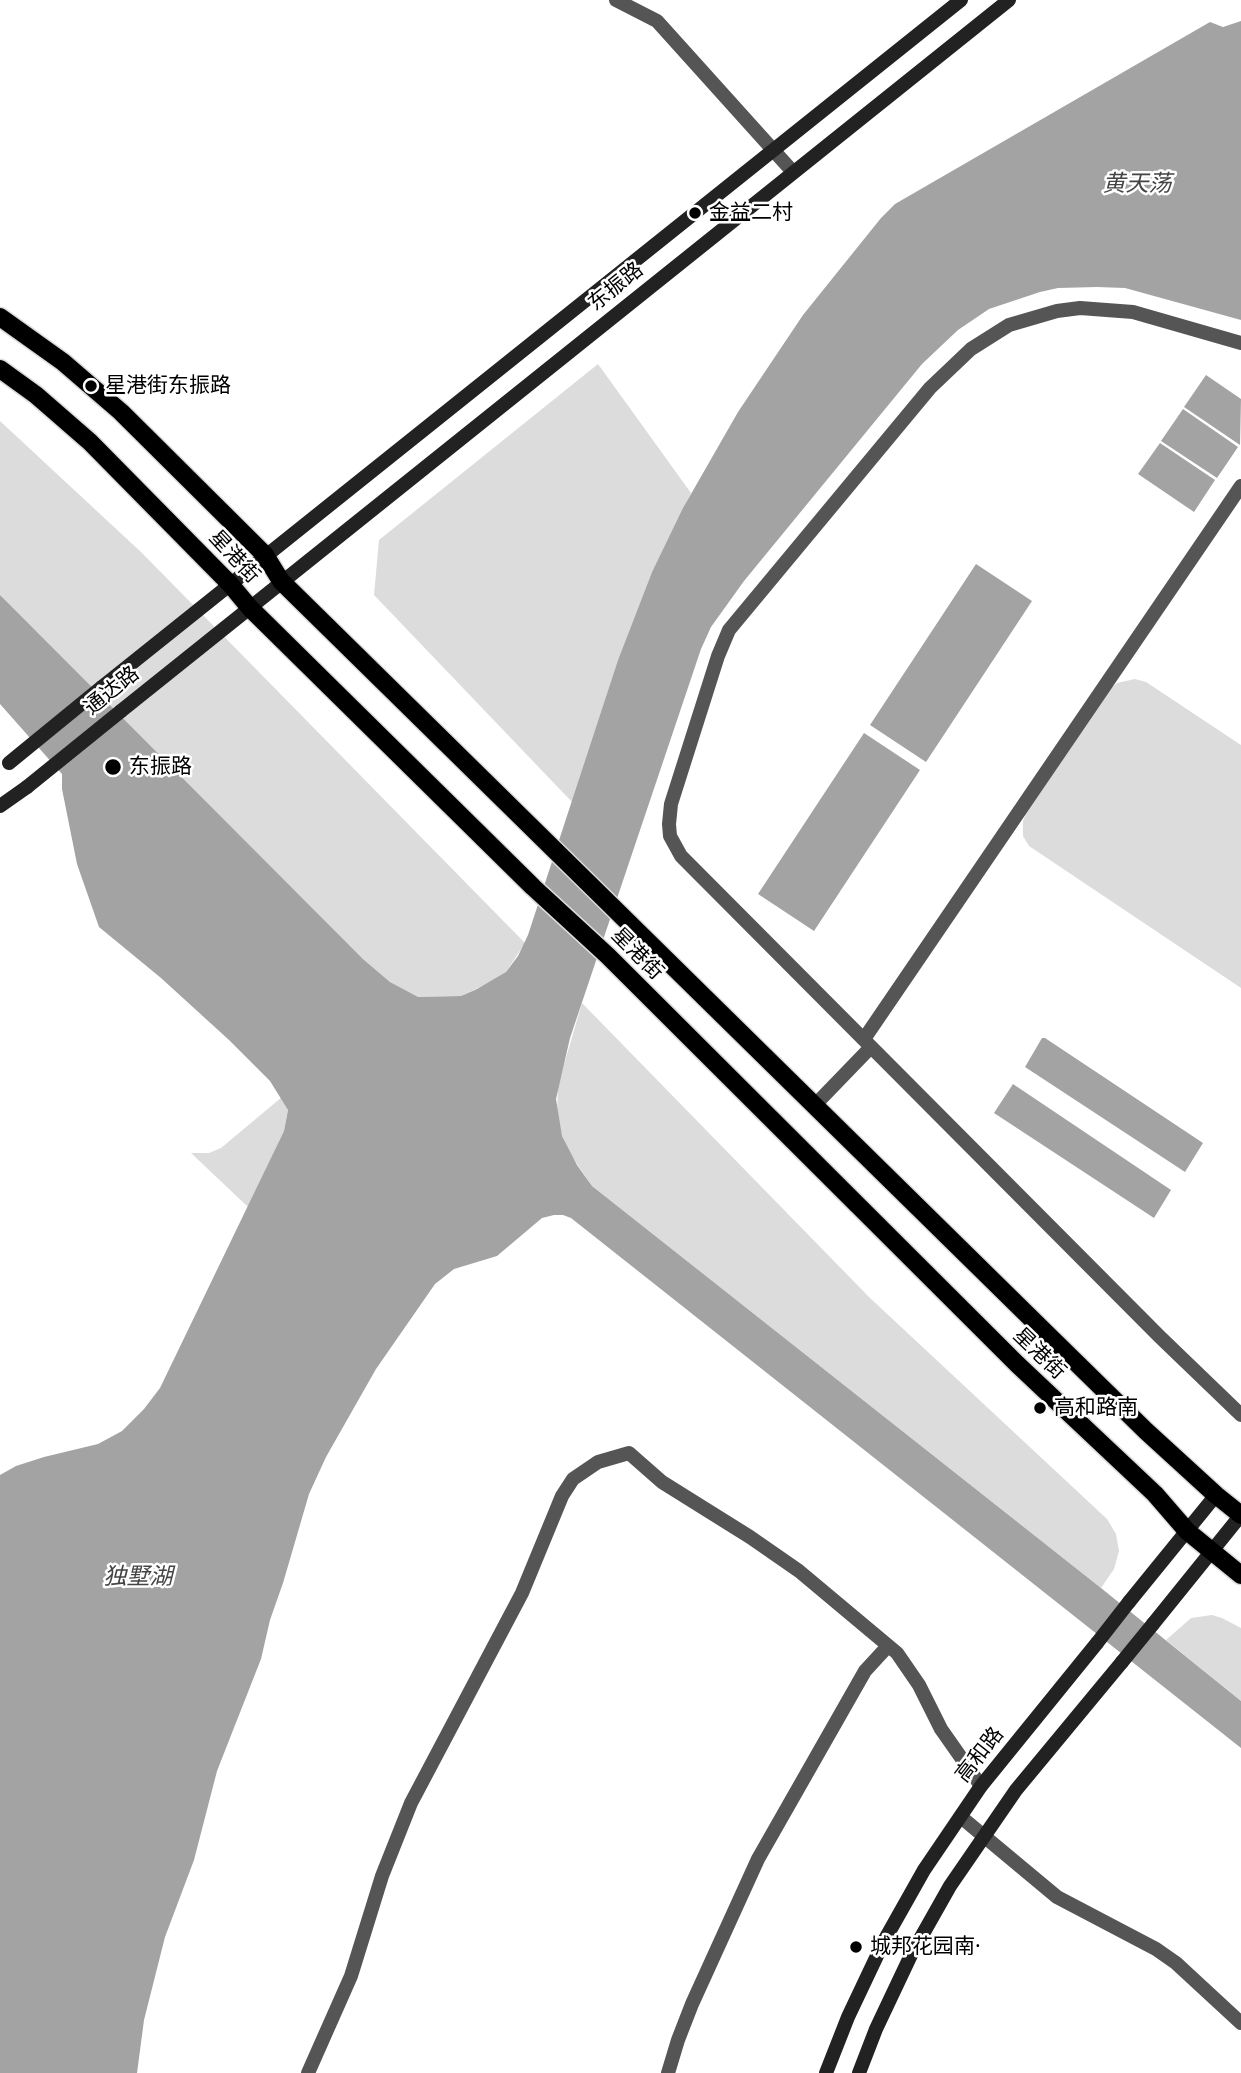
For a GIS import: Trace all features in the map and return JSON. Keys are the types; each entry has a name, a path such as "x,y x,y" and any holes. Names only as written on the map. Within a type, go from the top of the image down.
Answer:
{"main road":[{"name":"东振路","path":"230,584 961,0"},
{"name":"东振路","path":"250,608 1009,0"},
{"name":"星港街","path":"0,317 62,362 121,412 265,555 281,581 1114,1401 1241,1515"},
{"name":"星港街","path":"0,369 36,395 90,442 230,584 250,608 533,887 608,956 998,1346 1155,1494 1187,1531 1241,1575"},
{"name":"通达路","path":"4,766 230,584"},
{"name":"通达路","path":"0,806 250,608"},
{"name":"高和路","path":"826,2073 848,2017 884,1941 924,1870 981,1786 1216,1495"},
{"path":"859,2073 876,2029 911,1955 950,1886 1016,1790 1241,1515"}],"street":[{"path":"616,0 657,21 793,172"},
{"path":"1241,343 1133,312 1080,307 1032,317 1009,325 971,349 930,388 729,630 669,814 670,836 681,856 1241,1415"},
{"path":"814,1105 867,1043 1241,486"},
{"path":"308,2073 351,1976 382,1876 411,1803 522,1593 562,1496 573,1479 598,1462 629,1453 662,1482 750,1536 799,1571 888,1646 911,1672 941,1729 981,1786"},
{"path":"668,2073 692,2004 758,1859 865,1671 888,1646"},
{"path":"961,1817 1056,1898 1156,1949 1241,2023"}],"shaded area":[{"path":"598,364 691,493 652,572 618,660 572,802 374,595 379,540"},
{"path":"0,421 142,553 525,943 506,972 461,996 417,997 390,982 363,959 5,601 0,595"},
{"path":"1135,679 1146,682 1241,745 1241,988 1029,846 1023,836 1026,814 1109,690 1117,683"},
{"path":"582,1003 870,1298 1107,1519 1116,1534 1119,1551 1114,1569 1101,1588 592,1186 569,1152 557,1113 558,1085"},
{"path":"282,1097 288,1109 284,1131 248,1207 191,1153 209,1153 221,1148"},
{"path":"1212,1615 1241,1628 1241,1701 1166,1640 1191,1618"}],"water":[{"path":"1241,21 1241,320 1125,288 1058,288 989,309 958,330 922,364 744,581 711,627 701,649 570,1038 556,1099 562,1136 592,1186 1241,1701 1241,1748 571,1218 554,1215 542,1218 497,1256 454,1269 435,1284 376,1369 326,1457 309,1494 270,1620 261,1659 217,1771 194,1860 165,1937 144,2020 137,2073 0,2073 0,1475 16,1466 44,1457 98,1444 122,1431 144,1409 160,1388 284,1131 288,1110 270,1081 229,1040 161,978 99,927 77,864 62,789 62,774 0,704 0,595 363,959 390,982 418,997 461,996 477,989 506,972 518,956 528,935 618,660 652,572 683,508 738,412 803,315 895,204 1210,22 1223,27"},
{"path":"1206,375 1241,399 1240,445 1184,407"},
{"path":"1183,409 1238,447 1217,478 1161,441"},
{"path":"1160,443 1215,480 1194,512 1138,474"},
{"path":"976,564 1032,601 926,762 870,725"},
{"path":"864,733 920,770 814,931 758,894"},
{"path":"1042,1038 1203,1143 1185,1172 1025,1067"},
{"path":"1013,1084 1171,1190 1154,1218 994,1113"}],"place":[{"name":"金益二村","path":"695,213"},
{"name":"星港街东振路","path":"91,386"},
{"name":"东振路","path":"113,767"},
{"name":"高和路南","path":"1040,1408"},
{"name":"城邦花园南·","path":"856,1947"}],"water label":[{"name":"黄天荡","path":"1137,184"},
{"name":"独墅湖","path":"138,1577"}]}
